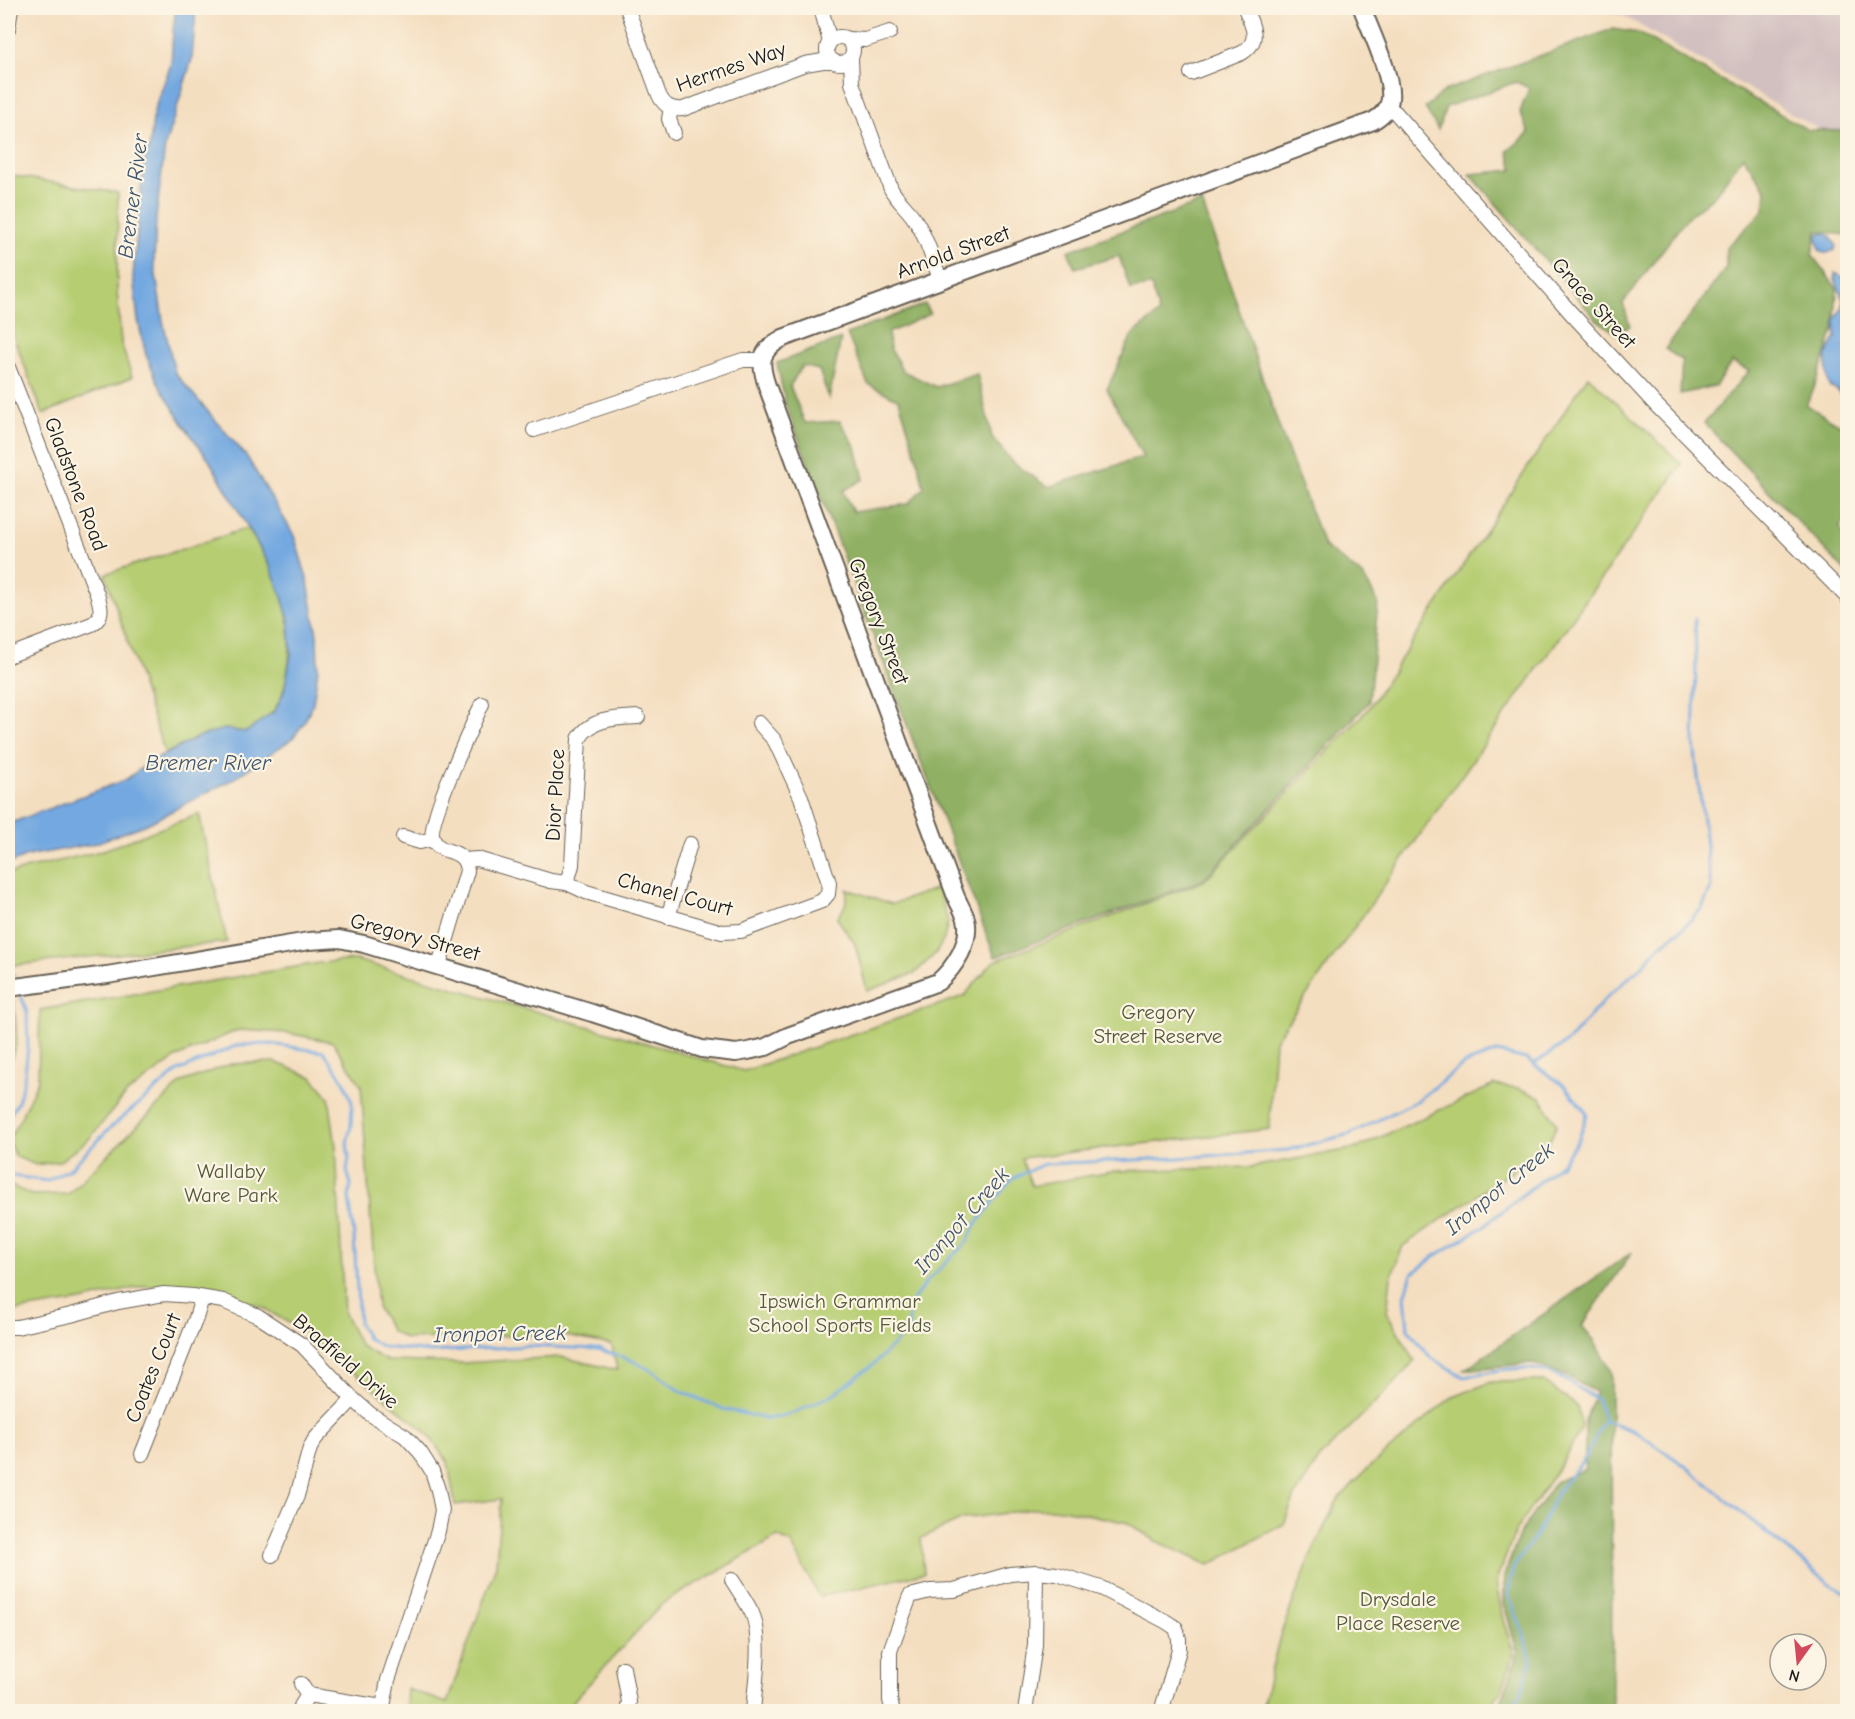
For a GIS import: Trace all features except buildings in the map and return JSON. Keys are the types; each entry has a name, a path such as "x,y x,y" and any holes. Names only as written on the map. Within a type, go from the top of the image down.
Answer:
{"main road":[{"path":"1362,8 1388,81 1390,100 1388,107"},
{"name":"Arnold Street","path":"762,360 767,349 783,338 1373,121 1388,107"},
{"name":"Gregory Street","path":"8,988 60,982 324,939 345,940 439,965 663,1035 718,1046 734,1046 788,1036 919,988 942,970 954,950 960,930 956,897 767,386 762,360"}],"street":[{"path":"8,29 11,8"},
{"path":"627,8 662,102 670,108 669,118 674,133"},
{"path":"1191,73 1242,53 1249,48 1254,41 1254,35 1245,8"},
{"path":"823,12 836,41 853,46 852,83 891,189 921,228 940,280"},
{"path":"836,41 873,38 890,32"},
{"path":"834,62 844,63 873,38"},
{"path":"836,41 827,54 852,83"},
{"name":"Hermes Way","path":"805,64 836,41"},
{"name":"Hermes Way","path":"670,108 683,109 805,64 834,62"},
{"name":"Grace Street","path":"1388,107 1396,113 1571,313 1655,404 1848,598"},
{"path":"534,430 735,362 748,359 762,360"},
{"name":"Gladstone Road","path":"8,368 101,607 99,617 92,624 8,656"},
{"path":"403,837 420,842 433,839 432,826 482,704"},
{"name":"Dior Place","path":"567,883 572,865 579,739 582,733 596,724 612,718 639,717"},
{"name":"Chanel Court","path":"433,839 440,848 454,852 465,860 477,859 551,881 567,883 586,892 668,917 722,932 735,932 822,901 828,894 829,883 801,797 775,741 759,723"},
{"path":"668,917 690,844"},
{"path":"439,965 467,872 465,860"},
{"name":"Bradfield Drive","path":"8,1327 17,1327 118,1302 164,1294 223,1301 258,1316 302,1345 353,1399 370,1414 405,1436 420,1452 432,1472 441,1506 438,1531 388,1680 382,1709"},
{"name":"Coates Court","path":"142,1454 202,1298"},
{"path":"272,1555 297,1496 313,1443 353,1399"},
{"path":"1025,1712 1035,1645 1036,1572"},
{"path":"893,1712 890,1700 890,1651 910,1596 930,1591 954,1590 1010,1574 1036,1572 1058,1574 1101,1588 1176,1628 1179,1650 1161,1712"},
{"path":"732,1580 752,1613 757,1631 753,1712"},
{"path":"623,1668 629,1702 627,1712"},
{"path":"304,1695 382,1709"}],"shaded area":[{"path":"1589,8 1847,8 1847,146 1622,15"}],"green space":[{"path":"1612,29 1639,33 1808,130 1847,131 1847,231 1845,235 1817,231 1812,255 1837,289 1834,330 1806,405 1847,429 1847,517 1840,527 1845,542 1847,539 1847,573 1704,423 1749,371 1732,362 1715,386 1680,394 1682,360 1665,349 1726,268 1726,248 1764,210 1766,190 1743,156 1715,195 1688,217 1623,303 1630,326 1617,334 1596,319 1470,174 1513,170 1508,151 1529,133 1520,112 1529,88 1516,82 1446,107 1438,130 1425,108 1444,91"},
{"path":"8,175 118,193 117,290 121,343 132,377 43,414 8,322"},
{"path":"1202,202 1282,435 1324,546 1363,576 1378,602 1369,702 1203,880 995,957 785,403 777,363 841,339 829,399 819,370 802,366 790,386 805,423 840,421 856,447 864,479 843,491 853,512 908,504 924,488 899,400 868,384 847,334 925,304 930,314 888,333 890,348 903,371 936,387 977,374 992,437 1012,462 1048,487 1143,457 1107,389 1132,335 1159,313 1151,286 1130,289 1119,256 1075,268 1068,251"},
{"path":"1588,376 1682,464 1275,1040 1269,1129 1021,1158 1032,1186 1116,1171 1251,1167 1357,1148 1494,1085 1518,1088 1540,1097 1557,1124 1547,1147 1403,1246 1391,1277 1387,1313 1415,1361 1322,1455 1295,1496 1284,1524 1209,1565 1156,1541 1128,1523 1063,1509 1033,1509 963,1519 921,1538 924,1573 819,1597 791,1543 777,1537 663,1603 575,1699 568,1711 414,1711 406,1709 407,1689 447,1703 496,1565 501,1499 455,1505 448,1462 426,1432 307,1334 262,1307 211,1289 144,1286 81,1301 8,1312 8,1184 31,1195 68,1194 182,1082 231,1064 275,1062 312,1077 329,1097 336,1147 344,1314 360,1346 387,1361 462,1363 561,1357 617,1370 612,1345 556,1334 406,1339 391,1331 377,1307 361,1085 333,1042 287,1033 238,1030 177,1057 126,1094 89,1139 60,1161 36,1165 16,1157 8,1141 38,1080 40,1010 319,963 356,960 744,1071 964,996 993,962 1204,881 1368,709"},
{"path":"248,528 276,580 287,615 290,654 281,697 266,718 246,732 224,729 198,737 165,754 105,574"},
{"path":"199,814 227,942 8,966 8,874 101,851"},
{"path":"938,888 948,922 944,939 936,953 915,973 867,991 855,944 837,918 845,905 847,889 892,904"},
{"path":"14,1002 17,1040 8,1071 8,1003"},
{"path":"1632,1252 1582,1326 1593,1339 1611,1372 1612,1711 1498,1711 1518,1654 1504,1604 1504,1576 1520,1533 1555,1482 1585,1469 1585,1420 1596,1392 1568,1377 1532,1363 1464,1370"},
{"name":"Drysdale Place Reserve","path":"1543,1381 1577,1406 1582,1427 1563,1461 1516,1530 1496,1582 1503,1620 1514,1654 1502,1690 1487,1711 1261,1711 1280,1636 1313,1550 1337,1501 1368,1468 1451,1398 1491,1382"}],"water":[{"name":"Bremer River","path":"176,8 196,8 192,59 165,146 156,218 154,262 163,321 175,373 247,457 294,535 308,582 317,635 318,669 313,703 304,723 292,739 233,779 147,824 93,844 27,856 8,864 8,824 125,780 147,764 198,737 224,729 246,732 275,711 284,691 291,654 289,620 279,588 268,562 209,460 160,387 146,355 138,320 133,276 143,167 150,144 154,111 171,64"},
{"path":"1825,233 1836,245 1835,250 1827,253 1819,250 1817,240 1818,234"},
{"path":"1835,273 1847,279 1847,401 1837,390 1829,386 1827,379 1826,355 1836,338 1835,319 1843,307"}],"waterway":[{"path":"1534,1064 1567,1042 1608,996 1642,966 1660,946 1683,928 1702,908 1711,888 1694,744 1695,618"},
{"name":"Ironpot Creek","path":"8,961 15,981"},
{"name":"Ironpot Creek","path":"8,1118 18,1102 24,1080 28,1048 27,1012 20,993"},
{"name":"Ironpot Creek","path":"8,1170 13,1176 47,1181 71,1168 110,1128 178,1071 238,1045 271,1044 324,1052 345,1083 352,1103 351,1126 347,1143 349,1157 347,1171 351,1184 349,1197 354,1236 359,1323 367,1338 383,1347 431,1352 528,1346 598,1349 631,1360 656,1373 682,1392 723,1409 768,1419 793,1413 832,1395 873,1365 908,1331 910,1306 915,1297 928,1280 968,1241 974,1227 1013,1178 1044,1164 1288,1150 1350,1134 1417,1101 1464,1064 1497,1052 1526,1059 1565,1086 1587,1114 1579,1139 1561,1164 1484,1226 1435,1256 1412,1274 1405,1296 1408,1329 1431,1358 1464,1377 1520,1369 1553,1374 1598,1400 1604,1420 1586,1457 1558,1491 1538,1532 1513,1568 1508,1594 1524,1635 1531,1661 1521,1694 1509,1712"},
{"path":"1604,1420 1636,1432 1684,1465 1831,1585 1848,1594"}],"park label":[{"name":"Gregory Street Reserve","path":"1158,1024"},
{"name":"Wallaby Ware Park","path":"231,1183"},
{"name":"Ipswich Grammar School Sports Fields","path":"840,1313"}]}
